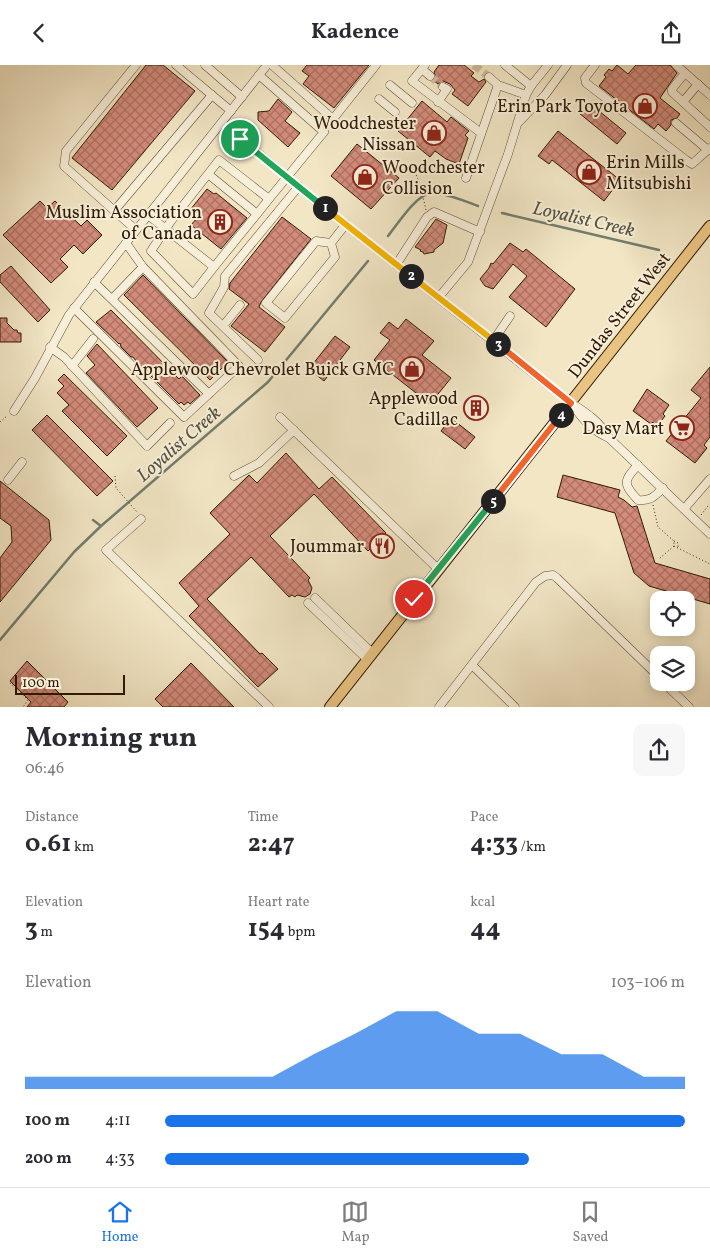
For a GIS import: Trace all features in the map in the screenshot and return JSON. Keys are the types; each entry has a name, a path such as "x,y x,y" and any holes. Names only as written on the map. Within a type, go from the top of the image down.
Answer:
{"main road":[{"name":"Dundas Street West","path":"330,707 710,225"}],"street":[{"path":"136,65 66,151 64,166 136,230"},
{"path":"176,65 231,111"},
{"path":"205,65 242,97"},
{"path":"14,411 35,378 50,347 74,308 267,65"},
{"path":"272,65 333,119 376,65"},
{"path":"504,65 531,85"},
{"path":"439,297 468,262 518,124 526,95 531,85 548,65"},
{"path":"518,124 545,95 566,65"},
{"path":"595,65 585,78 586,83 692,164 709,149 676,123"},
{"path":"676,65 710,95"},
{"path":"430,76 424,67 412,81 481,133"},
{"path":"685,73 672,89 672,92 710,127"},
{"path":"259,75 324,132 192,294 151,251 171,221 219,160 269,199"},
{"path":"489,77 498,85 526,95"},
{"path":"683,102 698,84"},
{"path":"390,85 412,103"},
{"path":"466,178 498,85"},
{"path":"438,102 447,89 444,87"},
{"path":"114,211 212,95"},
{"path":"379,99 395,112"},
{"path":"222,123 396,265 571,403 590,414 602,426 609,438 710,534"},
{"path":"208,174 257,214"},
{"path":"258,360 209,313 224,287 225,276 299,187"},
{"path":"396,265 427,217 434,212 480,232"},
{"path":"148,215 214,267"},
{"path":"331,243 346,224"},
{"path":"316,241 331,243 335,257 285,318 266,303 316,241"},
{"path":"74,308 184,417 239,366 143,267 126,243"},
{"path":"112,299 143,267"},
{"path":"94,282 209,394"},
{"path":"223,326 240,305"},
{"path":"494,341 510,316"},
{"path":"72,366 92,339"},
{"path":"50,347 64,357 147,446 170,423"},
{"path":"280,417 438,569"},
{"path":"234,476 259,463 294,430"},
{"path":"8,480 22,462"},
{"path":"638,465 627,479 628,489 638,500 648,501 663,488"},
{"path":"684,509 710,479"},
{"path":"140,517 106,550 269,707"},
{"path":"438,707 536,582 545,576 553,575 650,668"},
{"path":"312,600 370,656"},
{"path":"472,665 515,707"},
{"path":"672,691 689,707"}],"path":[{"path":"414,172 420,184 424,201"},
{"path":"0,422 14,411"},
{"path":"115,476 116,487 140,517"},
{"path":"652,499 658,527 678,543 678,547"},
{"path":"696,520 708,506"},
{"path":"659,559 674,546 674,541"},
{"path":"674,546 710,564"},
{"path":"10,683 28,701 23,707"}],"building":[{"path":"146,65 163,65 195,91 112,190 72,158"},
{"path":"307,65 369,65 334,108 303,84 309,76 302,71"},
{"path":"439,65 464,65 474,73 471,76 479,82 484,79 486,82 468,106 452,94 455,90 450,84 443,81 438,84 433,80 436,77 434,72"},
{"name":"Erin Park Toyota","path":"617,65 628,74 636,65 670,65 677,73 660,98 680,114 677,118 671,120 671,125 666,131 658,124 654,129 599,86 609,69 612,71"},
{"path":"278,99 292,112 285,121 300,133 288,147 258,120 258,112 269,111"},
{"name":"Woodchester Nissan","path":"422,101 447,122 451,117 469,131 465,135 468,138 459,164 446,159 435,151 430,157 398,131"},
{"path":"588,102 626,133 617,144 579,113"},
{"name":"Erin Mills Mitsubishi","path":"558,131 620,180 604,201 552,160 549,164 538,156"},
{"name":"Woodchester Collision","path":"357,144 399,178 371,209 331,176"},
{"name":"Muslim Association of Canada","path":"207,189 214,194 216,193 247,218 221,249 191,225 198,217 190,210"},
{"path":"40,201 47,208 55,201 81,226 87,220 102,235 83,254 74,245 60,259 68,267 51,283 3,235"},
{"path":"282,217 311,239 261,302 259,307 285,327 265,352 231,326 249,304 229,289 230,283"},
{"path":"436,219 447,225 443,243 434,252 424,254 415,247"},
{"path":"510,243 523,252 526,249 575,289 546,327 509,297 527,276 513,264 493,289 485,286 480,279 491,263 493,264"},
{"path":"11,266 50,310 38,322 0,282 0,275"},
{"path":"143,275 228,362 210,380 124,295"},
{"path":"111,310 179,379 182,376 200,395 190,404 188,402 184,405 181,402 179,404 121,347 120,343 96,322"},
{"path":"0,318 7,318 7,323 14,330 17,330 18,333 21,333 21,342 0,342"},
{"name":"Applewood Chevrolet Buick GMC","path":"406,319 434,341 422,355 451,378 430,404 374,360 390,340 380,333 389,322 398,329"},
{"path":"335,336 350,347 324,381 309,369"},
{"path":"97,344 158,408 137,427 86,373 95,365 87,356"},
{"path":"710,367 710,437 704,445 707,448 695,463 666,441 701,398 691,390"},
{"path":"64,374 127,436 107,456 62,411 69,405 57,393 64,386 58,380"},
{"path":"647,389 669,405 663,414 665,416 657,426 633,411"},
{"path":"47,415 113,481 97,496 32,430"},
{"path":"451,418 475,437 465,449 441,431"},
{"path":"286,453 319,489 332,477 386,533 384,535 387,544 382,551 374,551 371,548 368,551 314,494 270,536 310,578 308,580 312,588 310,594 305,597 297,595 295,597 292,595 289,597 251,557 207,599 260,654 262,653 278,669 258,687 189,616 199,606 179,583 230,534 210,513 249,475 257,483"},
{"path":"563,475 620,490 618,497 632,507 637,506 655,563 710,579 710,604 695,600 695,591 666,591 649,586 634,573 615,513 557,497"},
{"path":"0,481 49,520 51,540 0,602 0,558 12,542 11,526 0,518"},
{"path":"27,661 68,702 64,707 27,707 31,702 10,681"},
{"path":"191,663 234,707 163,707 155,699"}],"waterway":[{"name":"Loyalist Creek","path":"388,236 414,204 426,194 444,194 478,206"},
{"name":"Loyalist Creek","path":"502,213 659,250"},
{"name":"Loyalist Creek","path":"0,640 74,552 101,526 268,382 368,261"},
{"name":"Loyalist Creek","path":"271,368 278,370"},
{"path":"93,520 101,526"}],"tunnel":[{"path":"474,65 489,77"},
{"path":"430,76 443,87"}],"place":[{"name":"Erin Park Toyota","path":"645,106"},
{"name":"Woodchester Nissan","path":"434,133"},
{"name":"Erin Mills Mitsubishi","path":"589,172"},
{"name":"Woodchester Collision","path":"365,177"},
{"name":"Muslim Association of Canada","path":"220,222"},
{"name":"Applewood Chevrolet Buick GMC","path":"412,369"},
{"name":"Applewood Cadillac","path":"476,408"},
{"name":"Dasy Mart","path":"682,428"},
{"name":"Joummar","path":"382,546"}],"route":[{"path":"240,139 388,259 439,297 571,403 414,599"}]}
